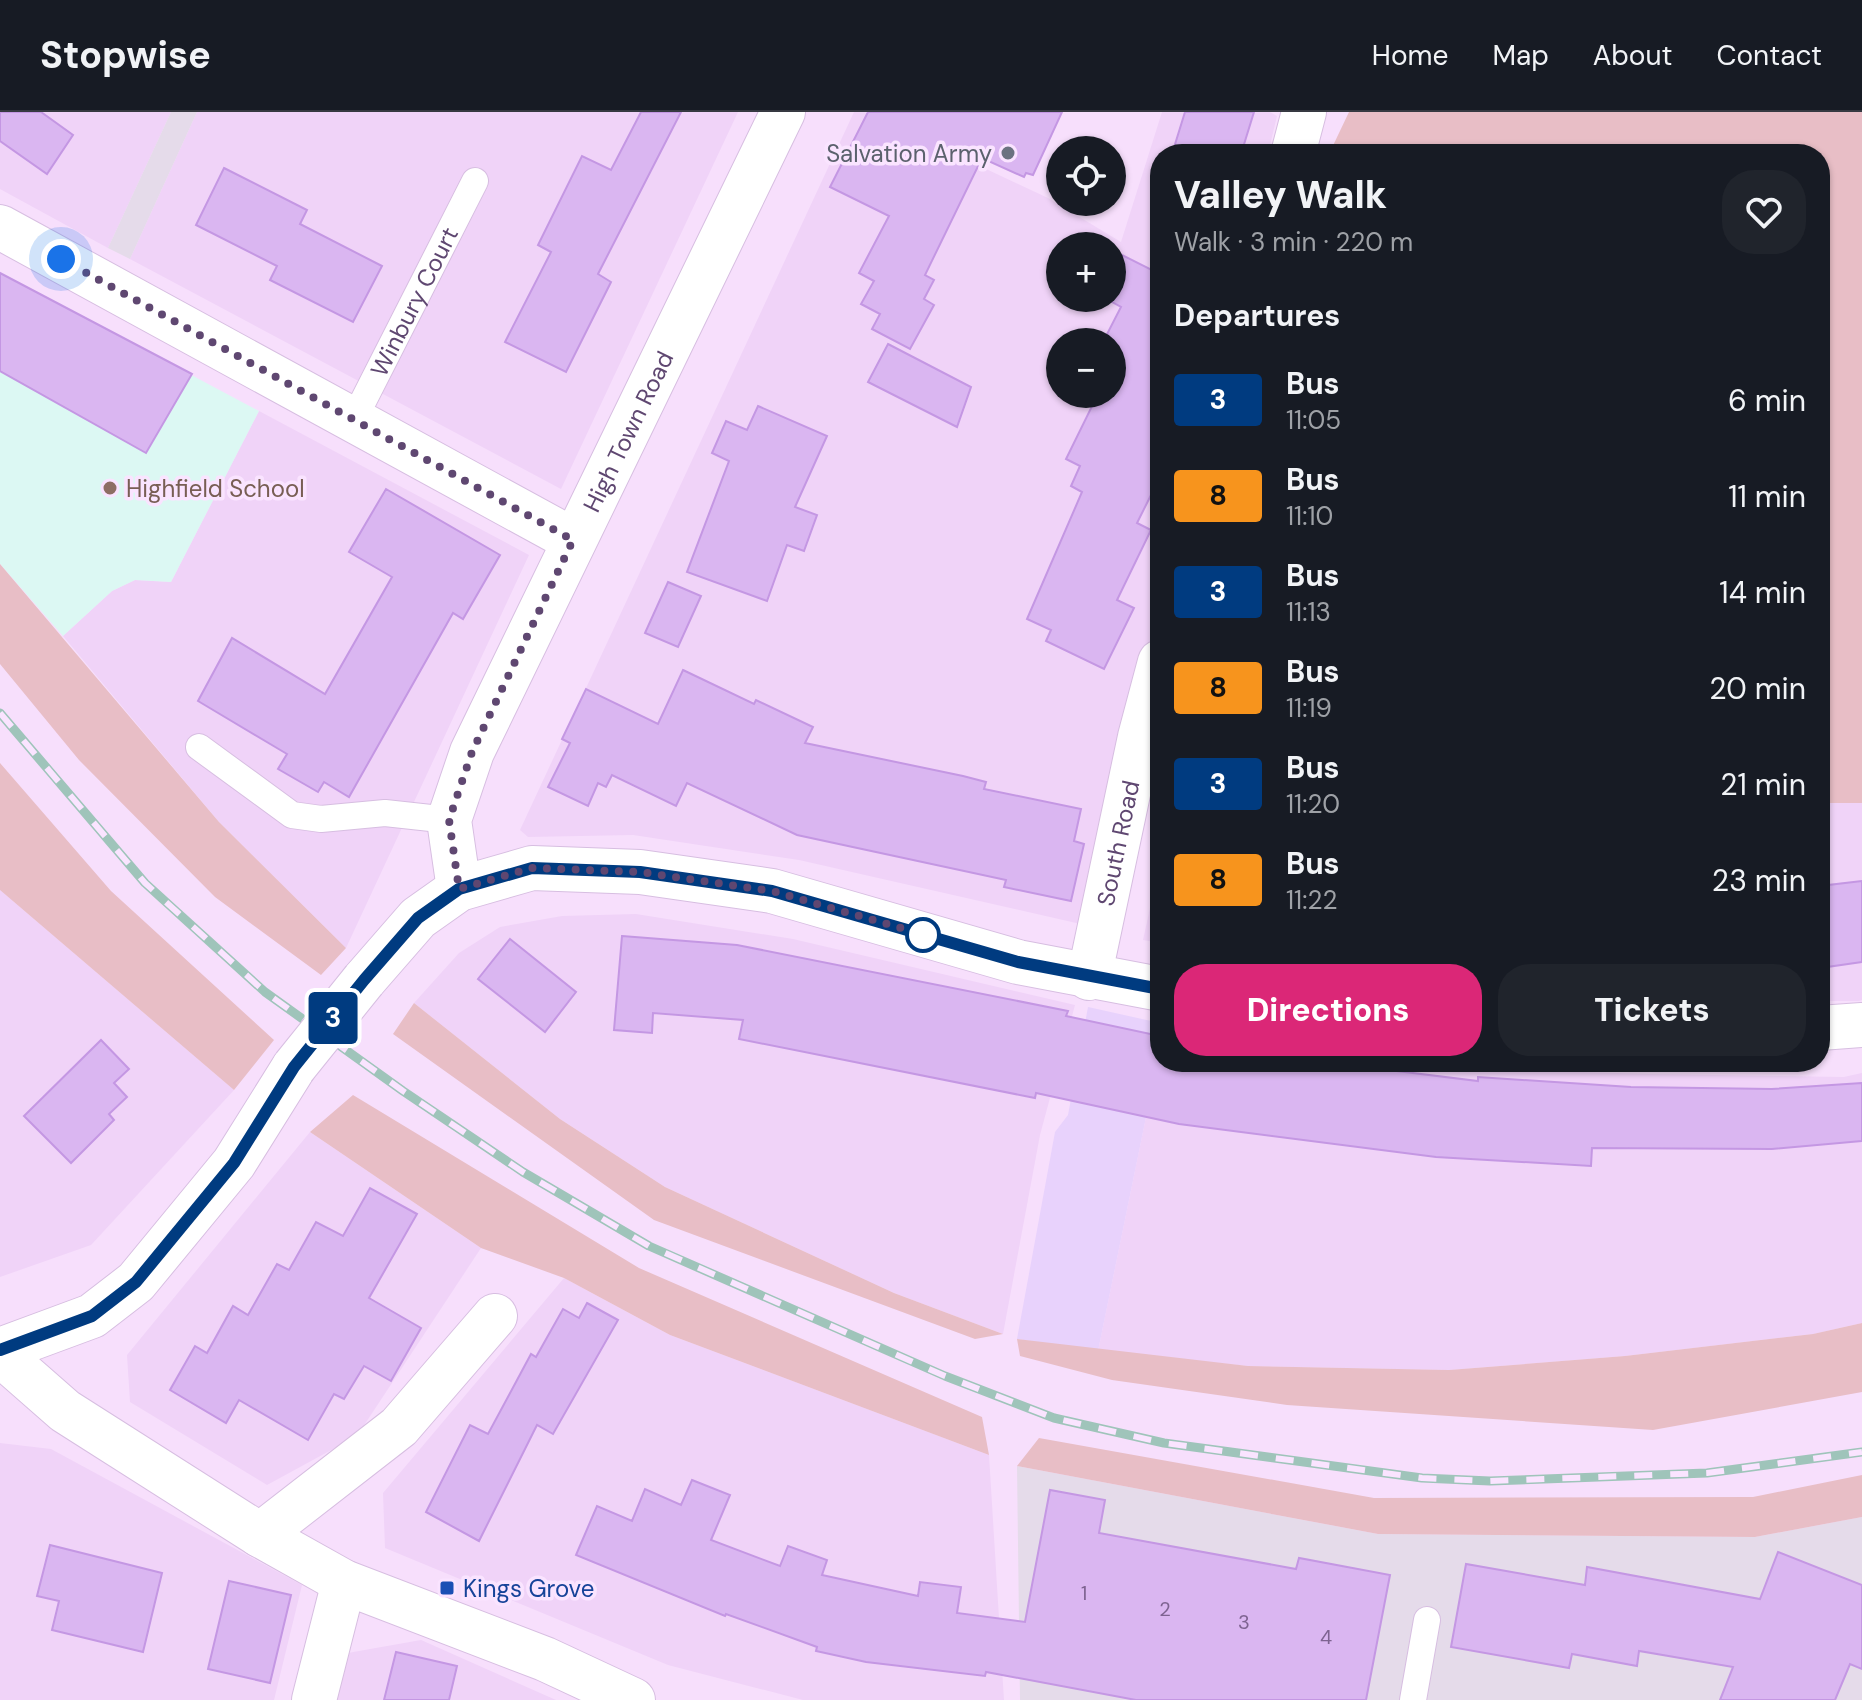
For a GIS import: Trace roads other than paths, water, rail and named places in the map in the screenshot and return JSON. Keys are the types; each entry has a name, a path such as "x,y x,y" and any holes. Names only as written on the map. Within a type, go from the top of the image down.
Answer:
{"street":[{"name":"High Town Road","path":"459,889 449,820 472,752 783,112"},
{"path":"1296,144 1304,112"},
{"path":"0,227 573,540"},
{"name":"South Road","path":"1089,978 1150,700"},
{"path":"633,1700 545,1659 344,1582 260,1535 65,1411 0,1352 92,1316 136,1282 234,1163 294,1067 364,980 418,918 459,889 532,868 640,872 772,891 1018,962 1150,987"},
{"path":"1830,1027 1862,1025"},
{"path":"260,1535 399,1427 495,1316"},
{"path":"314,1700 344,1582"}],"lane":[{"name":"Winbury Court","path":"353,421 475,181"},
{"path":"199,747 292,815 321,819 385,813 449,820"},
{"path":"1413,1700 1427,1620"}],"railway":[{"path":"0,713 145,883 265,992 403,1091 523,1172 649,1246 945,1376 1054,1418 1164,1443 1422,1478 1490,1481 1707,1473 1862,1452"}],"place":[{"name":"Salvation Army","path":"1008,153"},
{"name":"Highfield School","path":"110,488"},
{"name":"Kings Grove","path":"447,1588"}]}
